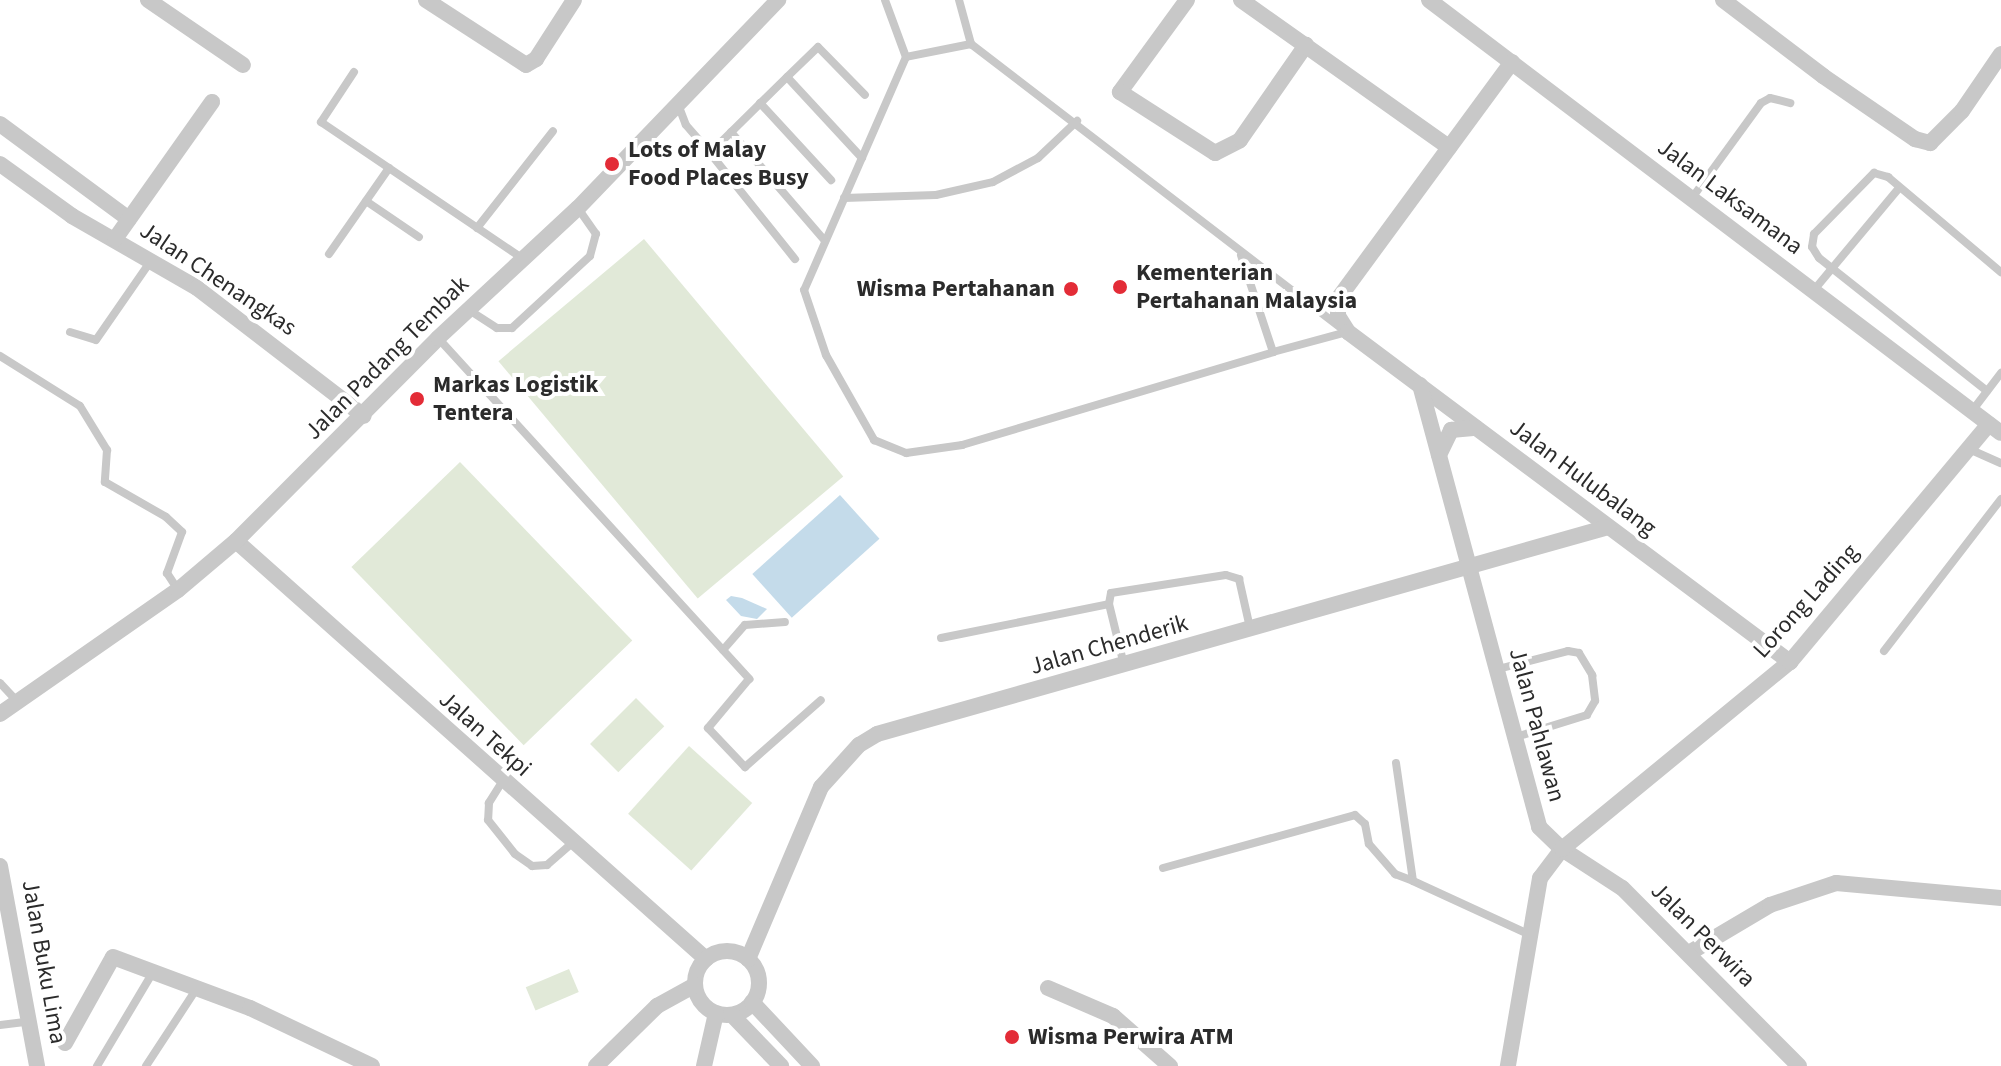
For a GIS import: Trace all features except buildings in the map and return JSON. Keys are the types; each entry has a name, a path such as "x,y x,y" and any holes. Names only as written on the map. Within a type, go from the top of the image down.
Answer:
{"street":[{"path":"148,0 243,65"},
{"path":"426,0 526,65 536,59 574,0"},
{"name":"Jalan Padang Tembak","path":"0,714 178,590 236,541 364,416 438,338 578,208 679,107 778,0"},
{"path":"1187,0 1120,92 1215,153 1240,140 1306,45"},
{"path":"1241,0 1449,147"},
{"name":"Jalan Laksamana","path":"1429,0 1995,428"},
{"path":"1723,0 1823,76 1915,139 1930,143 1962,111 2001,54"},
{"path":"1348,332 1338,316 1338,299 1512,62"},
{"path":"115,239 212,102"},
{"path":"0,124 129,219"},
{"name":"Jalan Chenangkas","path":"0,164 72,216 153,259 259,332 364,416"},
{"name":"Jalan Hulubalang","path":"1348,332 1790,662"},
{"name":"Jalan Pahlawan","path":"1420,385 1539,827 1562,849"},
{"path":"1439,455 1451,430 1476,428"},
{"name":"Lorong Lading","path":"1562,849 1790,662 1968,448 1995,428"},
{"name":"Jalan Chenderik","path":"748,959 821,787 859,745 877,734 1124,666 1470,563 1608,527"},
{"name":"Jalan Tekpi","path":"236,541 502,782 706,959"},
{"path":"1508,1066 1528,934 1540,878 1562,849"},
{"name":"Jalan Perwira","path":"1562,849 1622,888 1799,1066"},
{"name":"Jalan Buku Lima","path":"0,866 7,922 32,1021 37,1066"},
{"path":"1689,953 1770,905 1836,883 2001,898"},
{"path":"596,1066 657,1006 695,985 706,959 722,951 748,959 758,975 752,1002"},
{"path":"65,1043 113,957 197,988 372,1066"},
{"path":"695,985 701,1003 724,1014 781,1066"},
{"path":"1048,988 1113,1016 1170,1066"},
{"path":"704,1066 724,1014 752,1002"},
{"path":"752,1002 812,1066"}],"lane":[{"path":"885,0 906,57 804,290 826,355 874,440 906,453 962,445 1348,332"},
{"path":"906,57 971,44 959,0"},
{"name":"Jalan Hulubalang","path":"971,44 1077,121 1241,255 1348,332"},
{"path":"710,153 818,47 865,95"},
{"path":"354,72 321,122 522,258"},
{"path":"787,77 862,158"},
{"path":"1692,198 1761,103 1770,98 1790,103"},
{"path":"760,103 831,180"},
{"path":"679,107 710,153 795,259"},
{"path":"844,198 927,196 993,182 1038,158 1077,121"},
{"path":"477,228 553,131"},
{"path":"731,132 825,241"},
{"path":"329,254 389,168"},
{"path":"2001,272 1899,188 1874,173 1814,234 1812,247 1833,270 1990,388 2001,393"},
{"path":"1814,290 1899,188"},
{"path":"366,201 419,237"},
{"path":"468,309 497,328 512,328 590,256 596,234 578,208"},
{"path":"1241,255 1273,352"},
{"path":"70,332 96,340 153,259"},
{"path":"438,338 749,679 708,728 745,767 821,700"},
{"path":"0,356 80,406 107,450 105,482 166,517 182,532 167,573 178,590"},
{"path":"1972,412 2001,373"},
{"path":"1968,448 2001,463"},
{"path":"1884,651 2001,499"},
{"path":"1124,666 1109,604 1111,593 1226,575 1239,579 1250,629"},
{"path":"941,638 1109,604"},
{"path":"723,650 745,625 785,622"},
{"path":"1498,669 1568,651 1579,653 1592,675 1595,701 1587,715 1516,737"},
{"path":"0,683 18,702"},
{"path":"1396,763 1413,881"},
{"path":"502,782 489,803 488,820 515,854 532,866 547,865 572,843"},
{"path":"1163,868 1355,815 1365,824 1369,844 1395,874 1528,934"},
{"path":"97,1066 153,972"},
{"path":"146,1066 197,988"},
{"path":"0,1025 32,1021"}],"green space":[{"path":"644,239 843,476 698,599 498,361"},
{"path":"460,462 632,640 524,745 351,567"},
{"path":"636,698 664,726 618,772 590,744"},
{"path":"689,746 752,803 691,871 628,814"},
{"path":"569,969 579,992 536,1010 526,987"}],"water":[{"path":"840,495 879,539 792,618 752,574"},
{"path":"731,596 767,609 757,619 741,616 726,600"}],"place":[{"name":"Lots of Malay Food Places Busy","path":"612,164"},
{"name":"Kementerian Pertahanan Malaysia","path":"1120,287"},
{"name":"Wisma Pertahanan","path":"1071,289"},
{"name":"Markas Logistik Tentera","path":"417,399"},
{"name":"Wisma Perwira ATM","path":"1012,1037"}]}
